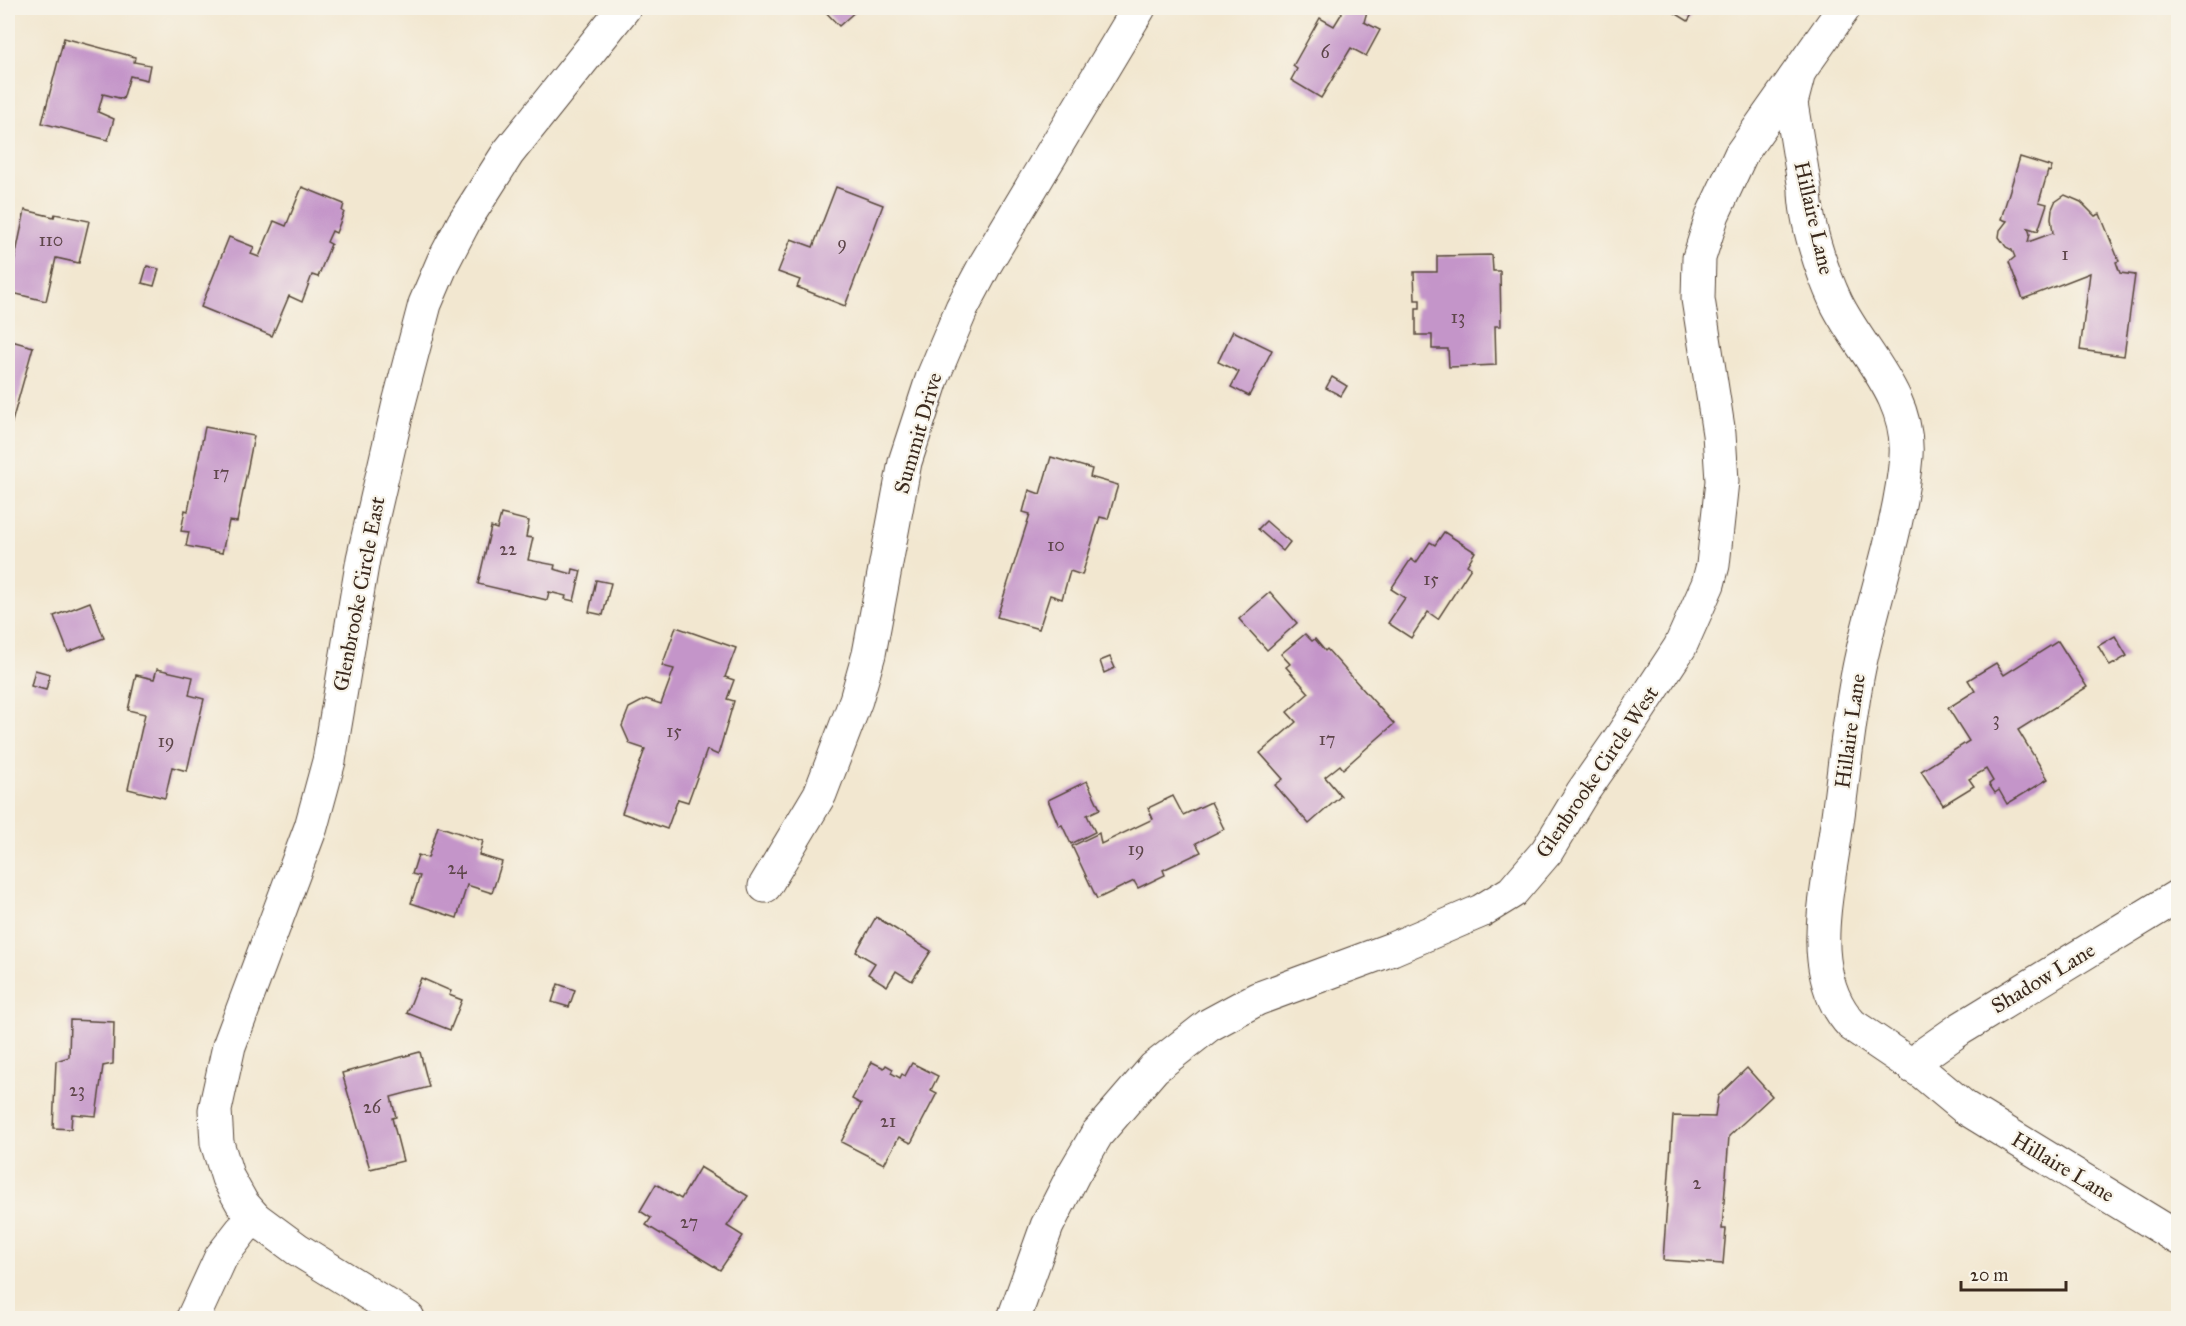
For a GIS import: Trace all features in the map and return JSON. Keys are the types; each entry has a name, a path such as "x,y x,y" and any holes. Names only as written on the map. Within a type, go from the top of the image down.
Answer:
{"street":[{"name":"Glenbrooke Circle East","path":"255,1218 242,1203 228,1178 217,1143 215,1110 229,1046 311,826 329,761 363,559 424,304 464,222 508,153 624,8"},
{"name":"Summit Drive","path":"765,886 820,794 856,700 869,654 905,462 932,379 962,308 986,263 1139,8"},
{"name":"Glenbrooke Circle West","path":"1017,1316 1047,1226 1072,1175 1097,1134 1154,1068 1209,1025 1257,999 1392,949 1481,911 1512,892 1547,851 1582,793 1680,647 1708,584 1713,565 1722,481 1719,434 1698,299 1699,258 1713,214 1741,154 1844,8"},
{"name":"Hillaire Lane","path":"1800,69 1791,103 1805,201 1819,259 1837,303 1896,399 1905,437 1906,455 1897,512 1858,669 1825,912 1824,959 1830,992 1843,1016 1852,1025 1913,1067 1964,1107 2178,1238"},
{"name":"Shadow Lane","path":"1913,1067 1926,1053 1960,1029 2178,896"},
{"path":"193,1318 221,1257 242,1230 255,1218 297,1249 408,1318"}],"building":[{"path":"822,8 859,8 839,26"},
{"path":"1341,8 1368,8 1364,22 1380,30 1366,56 1351,48 1321,98 1291,80 1297,69 1293,66 1320,18 1334,26 1342,13"},
{"path":"1667,8 1696,8 1688,21"},
{"path":"64,38 135,57 134,62 150,65 147,80 130,76 123,99 103,94 98,112 114,119 108,140 42,123"},
{"path":"2020,157 2052,167 2050,172 2048,171 2039,202 2047,204 2038,231 2028,228 2030,234 2028,242 2053,233 2052,209 2055,202 2065,195 2081,202 2095,216 2100,214 2119,261 2116,262 2120,273 2135,275 2124,356 2080,350 2090,273 2023,299 2009,262 2015,257 2012,250 2006,247 1999,237 2000,230 2007,221 2001,219"},
{"path":"302,187 344,204 342,211 344,212 336,233 332,231 327,242 331,244 318,277 312,275 302,302 289,296 272,336 201,307 229,237 254,247 251,254 259,257 274,221 286,226"},
{"path":"836,187 883,205 845,306 797,287 800,280 778,272 791,239 813,247"},
{"path":"25,210 54,217 55,214 89,221 79,263 56,258 46,301 8,292"},
{"path":"1492,255 1493,271 1500,271 1501,326 1495,326 1496,365 1449,367 1448,349 1432,349 1432,335 1416,335 1416,308 1420,308 1420,300 1415,300 1414,272 1437,272 1437,256"},
{"path":"147,266 159,269 154,286 142,283"},
{"path":"1233,331 1272,350 1249,396 1231,387 1239,372 1218,362"},
{"path":"8,340 33,347 8,436"},
{"path":"1332,377 1347,386 1341,396 1326,388"},
{"path":"205,427 254,436 237,522 229,521 222,553 186,546 189,532 181,531 185,510 188,511"},
{"path":"1051,457 1092,469 1090,477 1118,485 1108,519 1100,517 1082,575 1070,571 1062,599 1050,595 1039,629 997,617 1030,514 1023,512 1029,490 1040,494"},
{"path":"501,514 529,521 526,537 533,538 528,560 555,565 554,569 572,574 573,569 581,571 574,601 565,599 566,596 549,592 547,600 478,584 491,527 497,529"},
{"path":"1266,521 1290,542 1283,551 1258,529"},
{"path":"1444,532 1475,552 1467,565 1471,568 1438,619 1428,612 1411,638 1388,623 1405,598 1391,589 1411,559 1416,563 1430,542 1435,545"},
{"path":"596,580 611,583 603,615 589,612"},
{"path":"1270,592 1297,623 1267,650 1239,619"},
{"path":"90,602 104,638 68,652 54,616"},
{"path":"676,627 736,648 725,677 734,680 727,699 734,701 718,755 707,750 688,802 678,799 667,829 622,813 645,749 630,744 622,726 629,708 646,699 661,704 674,669 662,666"},
{"path":"1305,634 1312,641 1315,639 1325,651 1327,649 1394,724 1343,769 1340,765 1325,777 1341,796 1309,824 1275,785 1283,779 1260,753 1296,722 1287,712 1309,693 1286,667 1290,664 1281,654"},
{"path":"2115,636 2127,656 2110,666 2098,646"},
{"path":"2058,641 2087,687 2018,730 2048,779 2007,804 1999,790 1995,793 1989,784 1993,781 1986,769 1969,779 1974,786 1943,805 1921,771 1969,741 1948,708 1975,691 1968,680 1996,663 2004,675"},
{"path":"1110,657 1115,668 1104,673 1100,661"},
{"path":"157,669 193,677 189,695 204,699 187,771 172,767 165,798 128,789 145,714 128,710 136,675 154,679"},
{"path":"35,670 50,674 46,690 31,686"},
{"path":"1087,781 1100,809 1087,815 1095,832 1071,844 1062,825 1059,826 1048,800"},
{"path":"1173,796 1183,815 1211,802 1224,829 1196,843 1201,852 1163,870 1165,875 1138,888 1134,881 1097,899 1072,846 1099,833 1101,844 1153,819 1148,808"},
{"path":"438,826 483,841 479,855 502,862 492,893 467,885 457,918 411,903 420,876 412,874 418,855 428,858"},
{"path":"876,917 931,951 912,981 896,971 887,986 868,974 875,963 856,952"},
{"path":"421,978 451,991 449,995 462,1000 450,1030 407,1013"},
{"path":"558,984 575,990 569,1007 552,1002"},
{"path":"70,1020 114,1022 113,1064 103,1066 96,1116 72,1114 71,1129 53,1128 56,1061 69,1057"},
{"path":"420,1052 429,1087 391,1097 396,1117 392,1118 403,1161 370,1169 342,1073"},
{"path":"872,1062 884,1068 886,1065 893,1069 891,1073 900,1078 902,1074 905,1076 912,1063 938,1076 931,1090 937,1093 911,1143 899,1137 884,1164 841,1142 861,1104 852,1099"},
{"path":"1747,1068 1772,1096 1729,1136 1722,1229 1726,1229 1723,1264 1663,1260 1673,1116 1715,1117 1718,1096"},
{"path":"700,1167 748,1196 727,1226 743,1236 720,1270 646,1225 651,1218 640,1211 656,1184 681,1199"}]}
